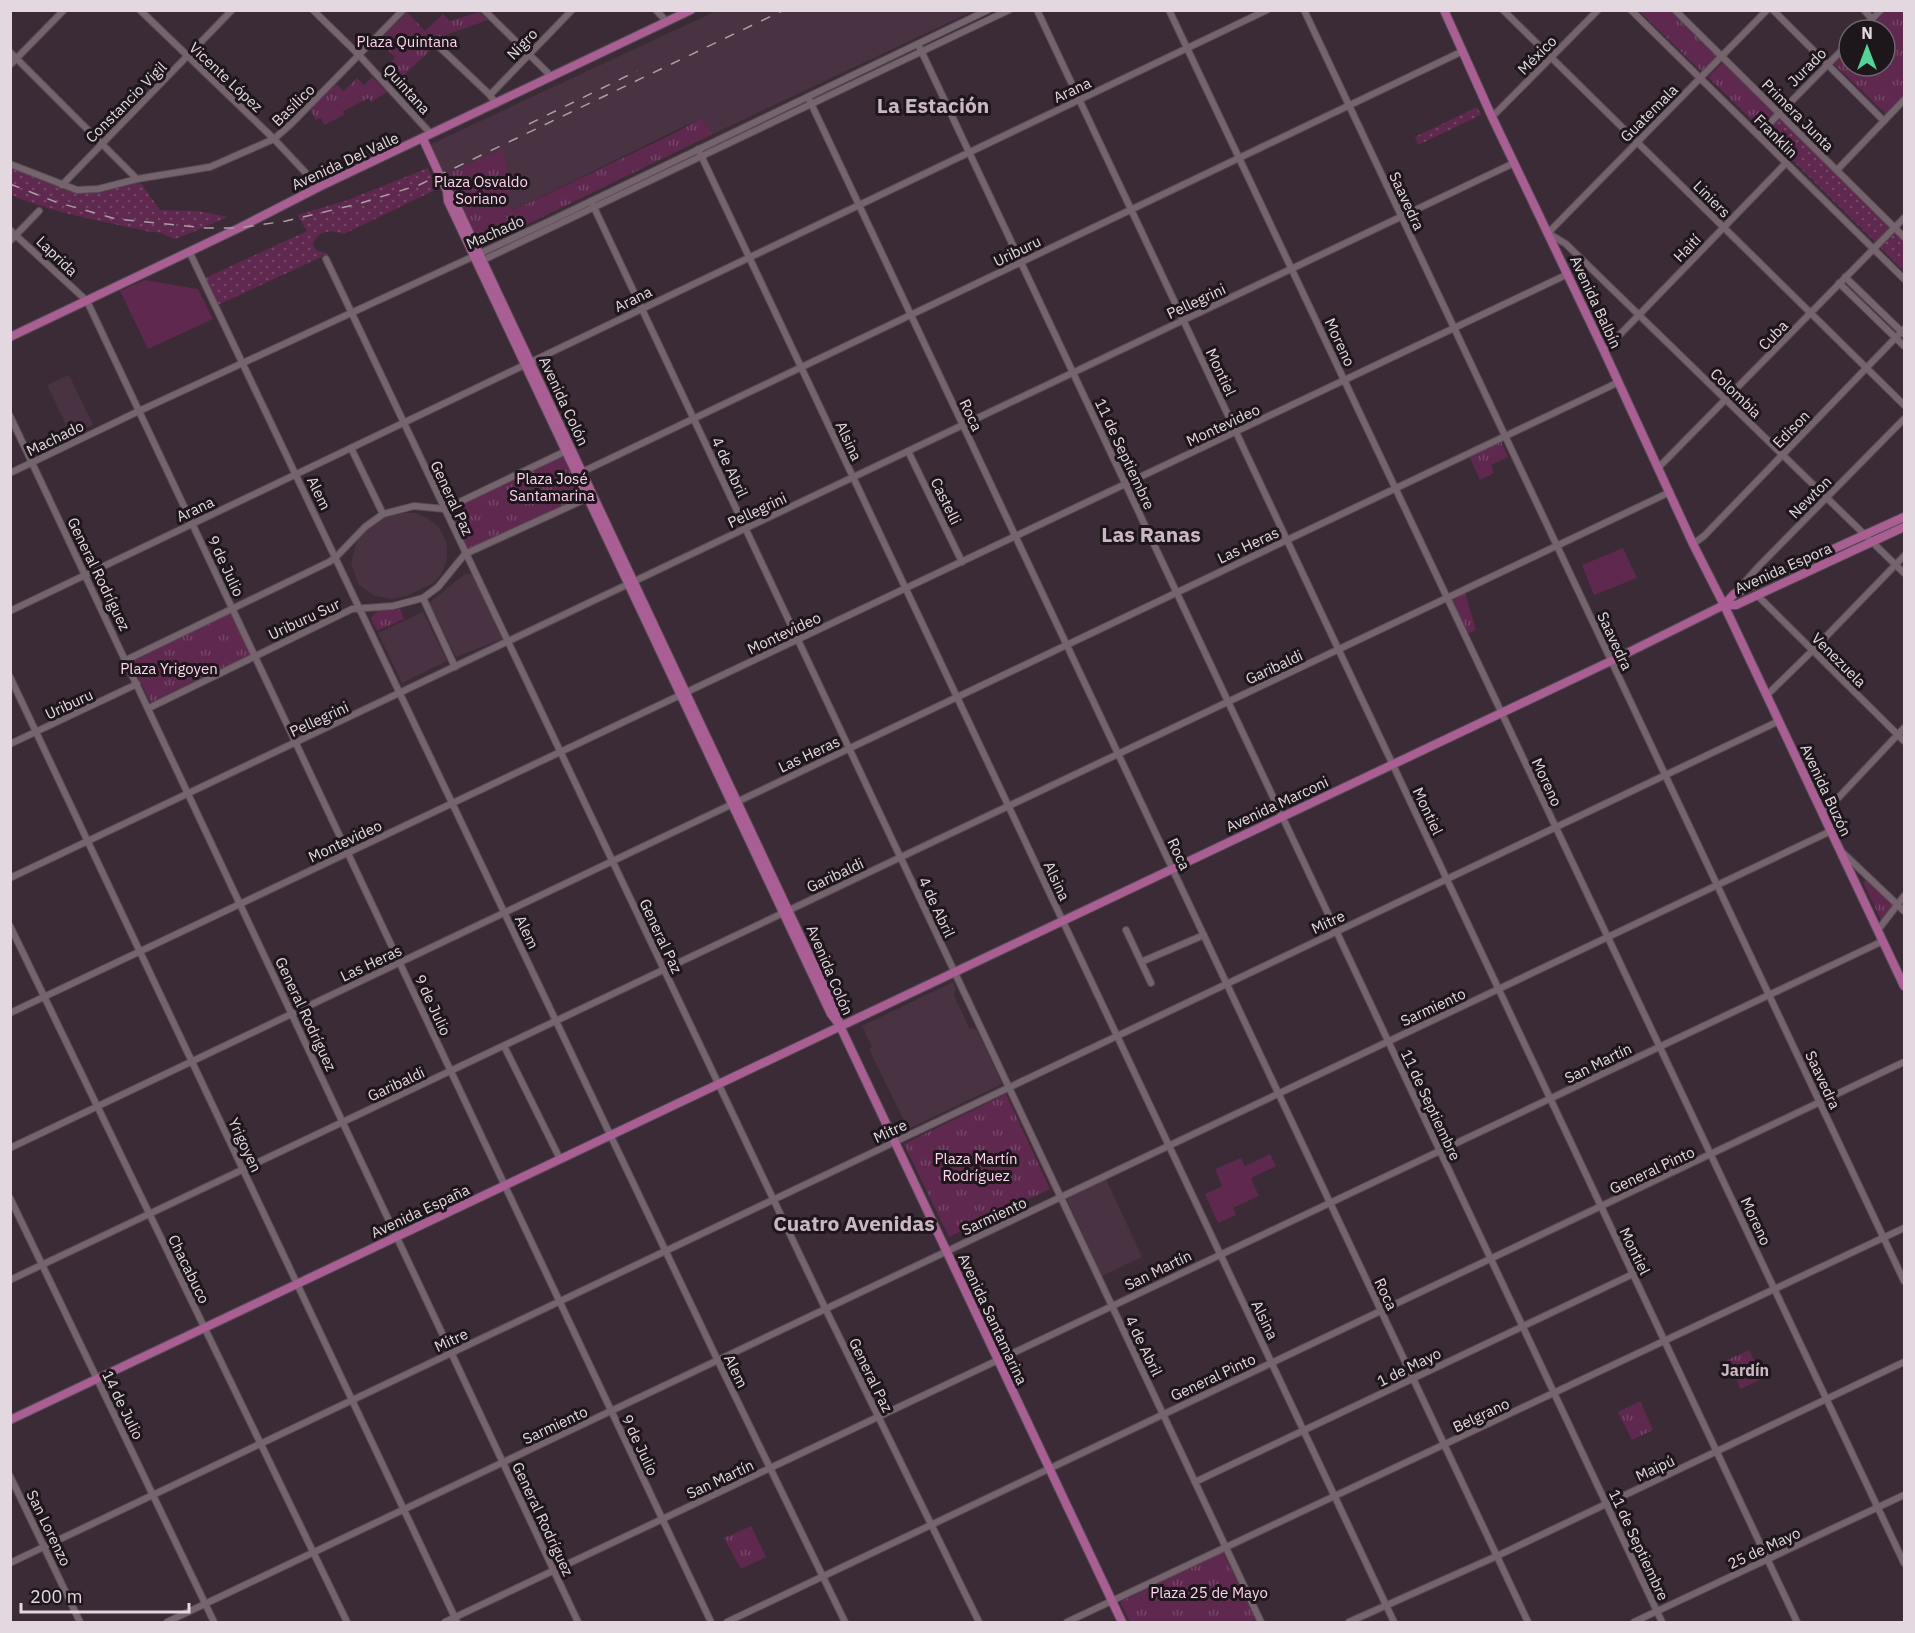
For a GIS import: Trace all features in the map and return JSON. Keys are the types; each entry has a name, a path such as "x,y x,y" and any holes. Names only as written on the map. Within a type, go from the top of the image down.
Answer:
{"main road":[{"name":"Avenida Del Valle","path":"10,337 691,10"},
{"name":"Avenida Balbín","path":"1444,10 1492,117 1605,351 1693,544 1724,605"},
{"name":"Avenida Colón","path":"423,139 447,191 453,198 478,258 528,364 582,472 591,496"},
{"name":"Avenida Colón","path":"528,364 566,450 591,496 786,912 837,1014 840,1026"},
{"name":"Avenida Espora","path":"1724,605 1734,594 1905,518"},
{"name":"Avenida Espora","path":"1724,605 1736,605 1905,527"},
{"name":"Avenida Marconi","path":"840,1026 1611,661 1724,605"},
{"name":"Avenida Buzón","path":"1724,605 1905,986"},
{"name":"Avenida España","path":"10,1420 840,1026"},
{"name":"Avenida Santamarina","path":"840,1026 1122,1623"}],"street":[{"path":"10,65 64,10"},
{"name":"Vicente López","path":"140,10 274,139 319,187"},
{"name":"Constancio Vigil","path":"62,185 232,10"},
{"name":"Quintana","path":"313,10 431,134"},
{"name":"Basílico","path":"10,164 77,190 98,189 137,179 210,167 274,139 403,10"},
{"path":"484,10 552,77"},
{"name":"Nigro","path":"490,95 572,10"},
{"path":"656,10 667,22"},
{"name":"Machado","path":"592,205 698,149 988,10"},
{"name":"Machado","path":"10,473 351,312 478,258 701,157 1009,10"},
{"name":"Montiel","path":"1037,10 1797,1623"},
{"name":"Moreno","path":"1169,10 1905,1563"},
{"name":"Arana","path":"10,610 404,424 858,204 1267,10"},
{"name":"Saavedra","path":"1304,10 1905,1281"},
{"name":"Liniers","path":"1503,10 1905,405"},
{"name":"México","path":"1492,117 1598,10"},
{"name":"Franklin","path":"1631,10 1905,279"},
{"name":"Primera Junta","path":"1675,10 1905,237"},
{"name":"Guatemala","path":"1548,233 1767,10"},
{"path":"1773,10 1884,121"},
{"path":"431,39 490,95 496,104"},
{"name":"11 de Septiembre","path":"918,44 1662,1623"},
{"name":"Uriburu","path":"582,472 1463,51"},
{"path":"10,52 137,179"},
{"name":"Jurado","path":"1758,135 1837,54"},
{"name":"Roca","path":"808,97 1528,1623"},
{"path":"1837,170 1905,100"},
{"name":"Alsina","path":"698,149 1394,1623"},
{"name":"Pellegrini","path":"10,878 1514,163"},
{"name":"Haití","path":"1605,351 1786,163"},
{"name":"4 de Abril","path":"592,205 1261,1623"},
{"path":"10,241 39,211"},
{"name":"Cuba","path":"1658,468 1905,218"},
{"name":"Laprida","path":"10,230 17,234 87,301"},
{"name":"Colombia","path":"1548,233 1566,244 1640,314 1905,573"},
{"name":"Alem","path":"189,251 845,1623"},
{"name":"General Paz","path":"326,259 773,1200 979,1623"},
{"name":"Montevideo","path":"10,1013 1568,274"},
{"path":"1845,277 1904,332"},
{"path":"1839,284 1905,346"},
{"name":"9 de Julio","path":"87,301 711,1623"},
{"name":"Edison","path":"1693,544 1704,536 1904,332"},
{"name":"Las Heras","path":"10,1148 1618,382"},
{"name":"General Rodríguez","path":"10,416 578,1623"},
{"name":"Newton","path":"1734,594 1905,419"},
{"path":"351,448 383,514"},
{"path":"126,660 336,557 364,526 383,514 414,506 445,509 566,450"},
{"name":"Castelli","path":"908,451 962,562"},
{"name":"Garibaldi","path":"10,1280 1670,492"},
{"name":"Uriburu Sur","path":"149,708 352,609 393,606 423,598 438,587 465,554 591,496"},
{"path":"1767,695 1905,556"},
{"name":"Venezuela","path":"1757,595 1905,741"},
{"path":"423,598 455,667"},
{"name":"Yrigoyen","path":"10,677 456,1620"},
{"name":"Uriburu","path":"10,744 137,684"},
{"name":"Mitre","path":"10,1563 1779,721"},
{"path":"1823,814 1905,729"},
{"name":"Sarmiento","path":"168,1623 1831,831"},
{"path":"1840,850 1905,911"},
{"path":"1878,930 1897,903 1905,896"},
{"name":"Chacabuco","path":"10,926 347,1623"},
{"path":"1126,930 1152,983"},
{"path":"1141,962 1204,935"},
{"name":"San Martín","path":"445,1623 456,1620 1220,1254 1883,941"},
{"path":"504,1046 560,1159"},
{"name":"General Pinto","path":"727,1623 1905,1062"},
{"name":"14 de Julio","path":"10,1198 14,1212 43,1265 214,1623"},
{"name":"Belgrano","path":"1067,1623 1905,1228"},
{"name":"1 de Mayo","path":"1195,1482 1633,1274"},
{"name":"Maipú","path":"1349,1623 1497,1556 1905,1362"},
{"name":"San Lorenzo","path":"10,1476 80,1623"},
{"name":"25 de Mayo","path":"1634,1623 1905,1495"}],"shaded area":[{"path":"716,11 973,11 713,134 701,118 514,210 507,203 510,190 504,148 445,175 429,145"},
{"path":"69,375 93,425 71,435 47,385"},
{"path":"416,513 438,526 446,541 447,550 442,573 433,583 407,596 391,599 375,596 359,585 351,564 355,547 360,536 371,525 385,517"},
{"path":"465,574 472,574 502,639 456,657 429,603"},
{"path":"423,612 447,661 402,683 378,633"},
{"path":"953,982 956,989 954,995 969,1028 977,1030 1002,1084 908,1129 869,1049 872,1047 862,1026"},
{"path":"1106,1179 1142,1257 1102,1276 1066,1197"}],"green space":[{"path":"1639,11 1671,11 1718,56 1702,72"},
{"path":"1886,11 1904,12 1904,95 1886,114 1849,78 1897,78 1897,18 1879,18"},
{"name":"Plaza Quintana","path":"407,12 425,31 443,14 450,21 479,12 488,20 435,39 438,43 395,84 383,72 395,57 378,41"},
{"path":"1723,62 1775,113 1760,128 1708,77"},
{"path":"372,77 387,92 371,102 369,98 343,111 344,115 324,125 321,118 316,120 310,109 335,83 344,91 357,78 364,85"},
{"path":"1477,107 1481,115 1418,145 1415,137"},
{"path":"1778,117 1889,227 1875,242 1764,132"},
{"name":"Plaza Osvaldo Soriano","path":"701,118 713,134 493,241 476,237 445,175 504,148 510,190 507,203 514,210 677,132"},
{"path":"10,167 76,193 100,192 127,184 141,183 160,210 198,211 228,217 176,239 159,232 62,212 11,195"},
{"path":"428,168 436,186 435,190 344,234 330,231 322,233 313,244 316,250 328,254 218,305 205,278 307,231 297,215 345,201"},
{"path":"1895,232 1904,241 1904,271 1880,247"},
{"path":"145,280 198,289 213,319 148,349 120,291"},
{"path":"1501,441 1508,457 1491,465 1494,473 1480,480 1469,456"},
{"name":"Plaza José Santamarina","path":"565,455 585,496 467,550 448,512"},
{"path":"1623,548 1637,578 1594,595 1582,565"},
{"path":"1465,593 1476,630 1467,634 1452,599"},
{"path":"400,609 404,619 377,631 371,618 378,611"},
{"name":"Plaza Yrigoyen","path":"230,613 251,655 151,703 130,661"},
{"path":"1866,880 1893,906 1882,922 1863,882"},
{"name":"Plaza Martín Rodríguez","path":"1006,1094 1050,1189 949,1237 904,1144"},
{"path":"1270,1154 1276,1166 1251,1178 1259,1196 1233,1208 1236,1215 1218,1223 1205,1194 1222,1186 1215,1169 1241,1158 1245,1166"},
{"path":"1749,1350 1763,1378 1741,1389 1727,1360"},
{"path":"1640,1401 1653,1430 1632,1440 1618,1412"},
{"path":"751,1526 766,1557 741,1569 724,1538"},
{"name":"Plaza 25 de Mayo","path":"1223,1552 1257,1622 1130,1622 1120,1602"}],"railway":[{"path":"10,184 56,202 116,219 206,228 239,228 286,221 358,204 419,185 784,10"},
{"path":"529,124 637,71"}],"district":[{"name":"La Estación","path":"933,105"},
{"name":"Las Ranas","path":"1151,534"},
{"name":"Cuatro Avenidas","path":"854,1223"},
{"name":"Jardín","path":"1745,1370"}]}
